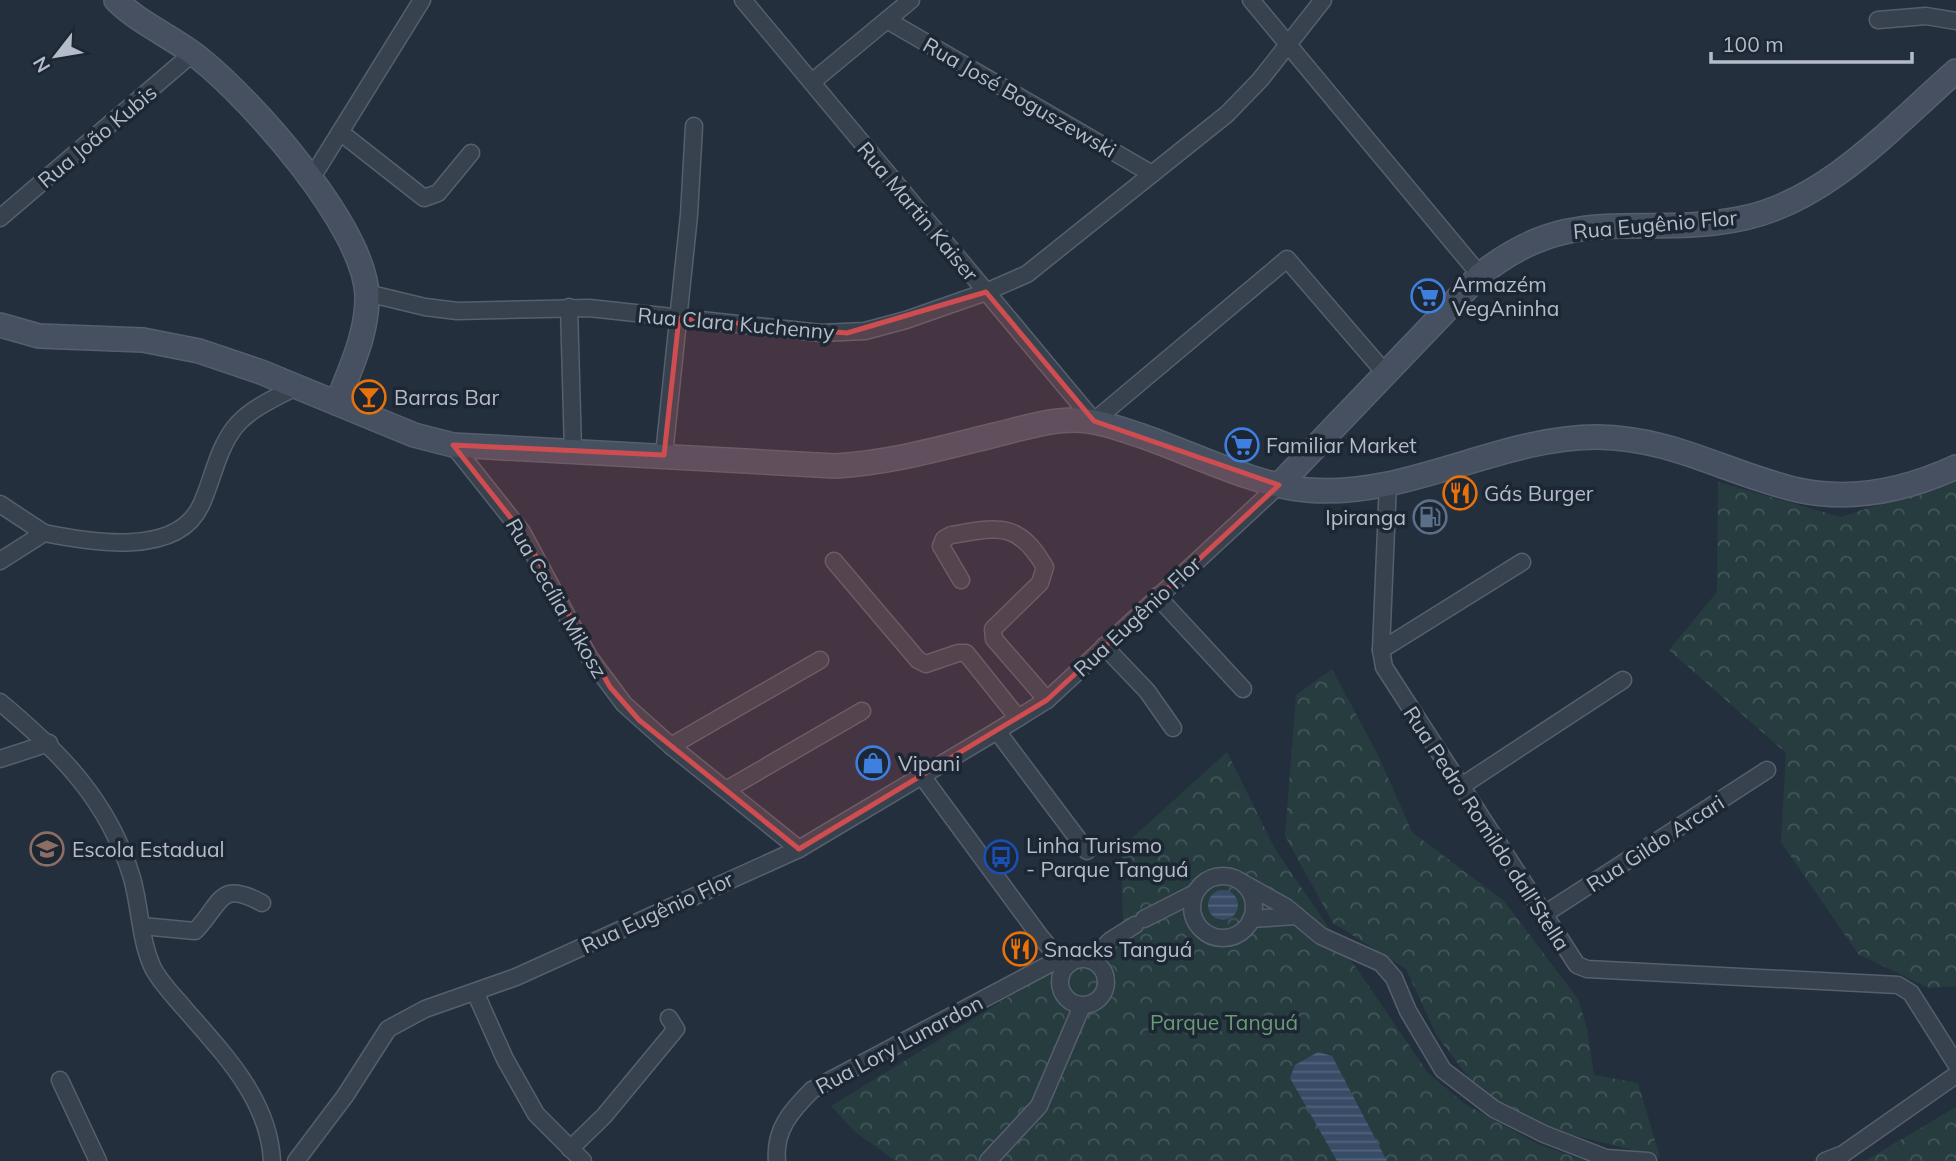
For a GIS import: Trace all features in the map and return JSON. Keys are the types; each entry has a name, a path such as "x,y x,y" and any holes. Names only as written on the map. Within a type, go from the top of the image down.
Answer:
{"main road":[{"path":"116,0 193,53 229,85 311,179 347,238 367,293 361,340 337,403"},
{"name":"Rua Eugênio Flor","path":"1279,485 1480,275 1527,244 1573,229 1718,222 1771,209 1829,179 1956,71"},
{"path":"0,326 38,336 131,339 169,344 227,359 414,435 453,444 814,465 859,465 1050,422 1094,421 1279,485 1336,490 1388,482 1574,438 1617,438 1659,444 1780,485 1824,493 1883,492 1911,486 1956,467"}],"street":[{"path":"311,179 422,0"},
{"name":"Rua Martin Kaiser","path":"743,0 1094,421"},
{"path":"812,82 911,0"},
{"path":"1251,0 1480,275"},
{"name":"Rua Clara Kuchenny","path":"367,293 425,307 457,311 569,307 795,331 847,333 886,326 986,292 1027,274 1245,97 1323,0"},
{"path":"1878,20 1926,16 1956,21"},
{"name":"Rua José Boguszewski","path":"887,20 1152,174"},
{"name":"Rua João Kubis","path":"0,218 193,53"},
{"path":"664,455 679,318 694,126"},
{"path":"340,132 424,198 438,193 471,153"},
{"path":"1094,421 1287,259 1386,374"},
{"path":"569,307 573,451"},
{"path":"0,505 44,533 88,542 138,542 168,536 192,520 199,509 219,452 235,426 254,410 297,387"},
{"name":"Rua Cecília Mikosz","path":"453,444 522,533 597,671 631,712 799,849"},
{"name":"Rua Pedro Romildo dall'Stella","path":"1388,482 1381,650 1387,673 1573,961 1583,968 1898,985 1911,993 1956,1064"},
{"name":"Rua Eugênio Flor","path":"296,1161 345,1096 388,1029 425,1009 516,977 799,849 997,731 1047,700 1279,485"},
{"path":"961,580 941,546 944,539 951,535 1004,528 1018,533 1035,550 1045,567 1040,583 993,628 994,639 1047,700"},
{"path":"0,561 44,533"},
{"path":"834,561 918,660 926,664 958,653 966,653 1018,718"},
{"path":"1381,650 1522,562"},
{"path":"1157,596 1243,689"},
{"path":"1104,646 1147,691 1173,728"},
{"path":"671,746 820,660"},
{"path":"1460,787 1623,680"},
{"path":"0,702 50,743 75,771 108,818 132,876 152,966 236,1069 257,1104 271,1138 272,1161"},
{"path":"726,790 862,711"},
{"path":"997,731 1087,851"},
{"path":"0,759 50,743"},
{"name":"Rua Gildo Arcari","path":"1543,915 1767,770"},
{"path":"922,776 1064,961 1061,989 1067,999 1082,1006 1100,999 1106,987 1105,974 1091,960"},
{"path":"1243,883 1253,901 1251,919 1237,934 1227,938 1205,933 1192,915 1195,893 1201,884 1222,876 1243,883 1297,916 1321,936 1381,963 1394,978 1409,1011 1443,1070 1494,1109 1544,1134 1606,1158 1648,1161"},
{"path":"142,926 195,931 219,899 232,893 242,892 262,903"},
{"path":"1064,961 1091,960 1111,940 1195,893"},
{"path":"1251,919 1297,916"},
{"name":"Rua Lory Lunardon","path":"777,1161 777,1142 786,1116 812,1090 1064,961"},
{"path":"475,992 505,1059 536,1114 583,1161"},
{"path":"988,1161 1039,1106 1063,1056 1082,1006"},
{"path":"570,1149 604,1116 676,1029 669,1018"},
{"path":"1825,1161 1843,1154 1956,1075"},
{"path":"60,1080 98,1161"}],"highlighted area":[{"path":"986,292 1094,421 1279,485 1047,700 799,849 639,720 610,687 522,532 453,445 664,455 679,318 847,333"}],"green space":[{"path":"1956,479 1956,986 1929,988 1858,954 1781,842 1786,753 1669,650 1717,592 1718,482 1841,517"},
{"path":"1332,669 1378,755 1412,832 1504,901 1578,999 1587,1028 1594,1075 1638,1083 1660,1157 1541,1127 1478,1090 1437,1036 1406,969 1333,923 1285,836 1296,695"},
{"name":"Parque Tanguá","path":"1227,752 1275,849 1428,1073 1465,1104 1538,1144 1586,1161 896,1161 854,1131 831,1106 1123,927 1121,848"},
{"path":"1956,1107 1956,1161 1865,1161"}],"water":[{"path":"1223,890 1233,895 1238,905 1233,915 1223,920 1213,915 1208,905 1213,895"},
{"path":"1318,1052 1332,1056 1387,1161 1337,1161 1290,1078 1295,1065"}],"place":[{"name":"Armazém VegAninha","path":"1428,296"},
{"name":"Barras Bar","path":"369,397"},
{"name":"Familiar Market","path":"1242,445"},
{"name":"Gás Burger","path":"1460,493"},
{"name":"Ipiranga","path":"1430,517"},
{"name":"Vipani","path":"873,763"},
{"name":"Escola Estadual","path":"47,849"},
{"name":"Linha Turismo - Parque Tanguá","path":"1001,857"},
{"name":"Snacks Tanguá","path":"1020,949"}]}
